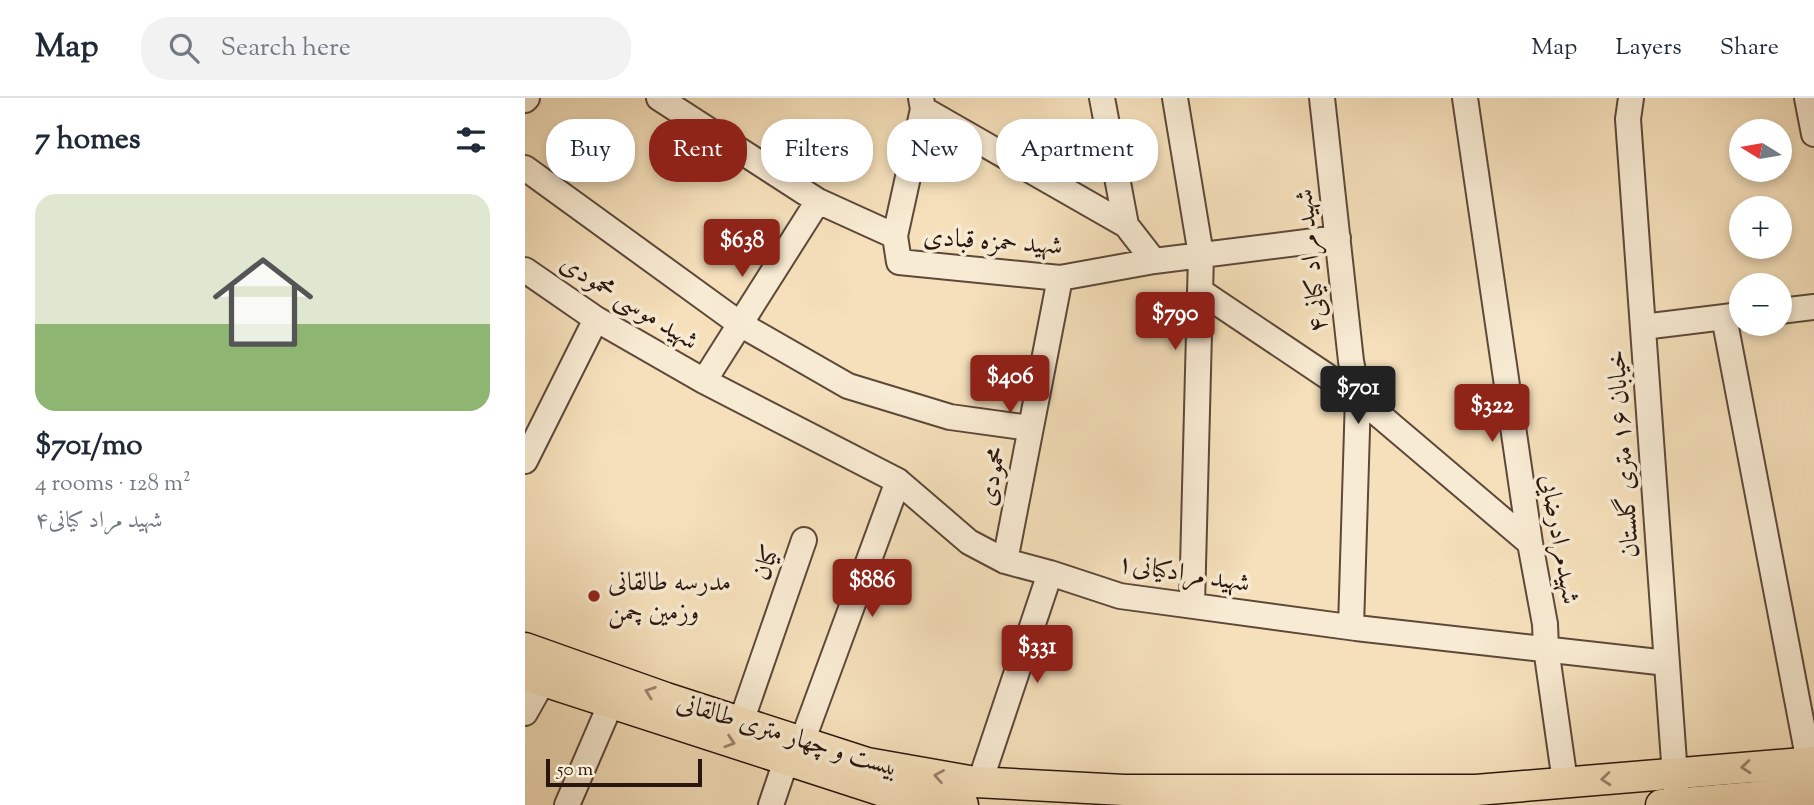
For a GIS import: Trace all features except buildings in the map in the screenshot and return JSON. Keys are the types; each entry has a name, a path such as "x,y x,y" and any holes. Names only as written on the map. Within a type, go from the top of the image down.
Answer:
{"main road":[{"name":"بیست و چهار متری طالقانی","path":"525,648 741,722 794,747 867,763 971,794 1125,790 1476,790 1812,762"},
{"path":"534,678 611,703 794,747 889,799 971,794"},
{"path":"1672,804 1814,792"}],"street":[{"name":"شهید حمزه قبادی","path":"659,98 818,201 895,236 899,262 1060,278 1154,261 1338,238"},
{"path":"1102,98 1126,225"},
{"path":"1175,98 1201,255 1192,605"},
{"name":"شهید مراد کیانی۴","path":"1322,98 1351,361 1358,397 1351,627"},
{"name":"شهیدمرادرضایی","path":"1465,98 1530,542 1545,624 1565,782"},
{"name":"خیابان ۱۶ متری گلستان","path":"1631,98 1628,119 1667,663 1674,773 1672,804"},
{"path":"1807,98 1814,134"},
{"path":"895,236 922,103 1126,225 1154,261"},
{"path":"525,168 740,324 848,386 950,417 1030,428"},
{"path":"704,381 818,201"},
{"name":"شهید موسی محمودی","path":"525,270 596,319 704,381"},
{"name":"محمودی","path":"1005,561 1060,278"},
{"path":"1200,291 1358,397 1530,542"},
{"path":"1792,310 1814,307"},
{"path":"1643,327 1729,316"},
{"path":"525,461 596,319"},
{"path":"1736,336 1812,762"},
{"name":"شهید مرادکیانی۱","path":"704,381 898,481 969,542 1005,561 1120,596 1351,627 1667,663"},
{"path":"771,805 898,481"},
{"name":"کیان","path":"741,722 804,540"},
{"path":"971,794 1050,573"},
{"path":"525,713 534,678"},
{"path":"567,805 611,703"}],"place":[{"name":"مدرسه طالقانی وزمین چمن","path":"594,596"}]}
